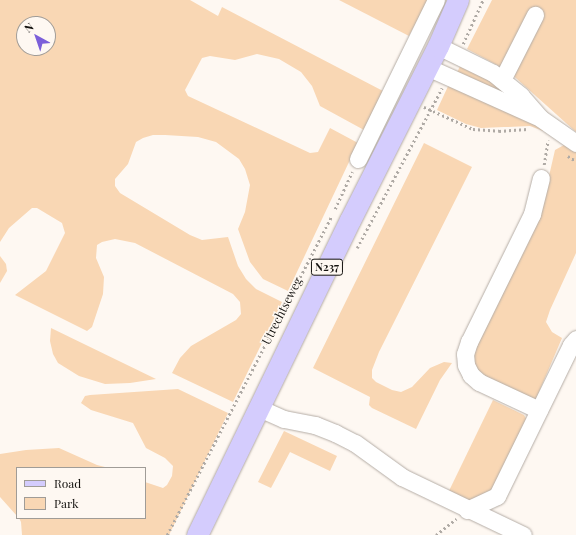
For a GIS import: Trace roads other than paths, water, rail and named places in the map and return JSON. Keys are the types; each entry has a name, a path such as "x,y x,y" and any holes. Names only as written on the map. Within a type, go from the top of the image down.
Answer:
{"main road":[{"name":"Utrechtseweg","path":"197,535 350,220 438,46 458,0"}],"street":[{"path":"358,159 436,0"},
{"path":"502,80 535,15"},
{"path":"438,46 458,55 502,80 521,96 537,124"},
{"path":"427,67 553,133 576,143"},
{"path":"539,410 479,382 471,375 466,365 465,354 469,342 532,214 541,178"},
{"path":"502,526 497,496 576,339"},
{"path":"258,408 284,419 315,425 335,433 355,443 402,477 467,510 523,535"},
{"path":"467,510 497,496"}]}
